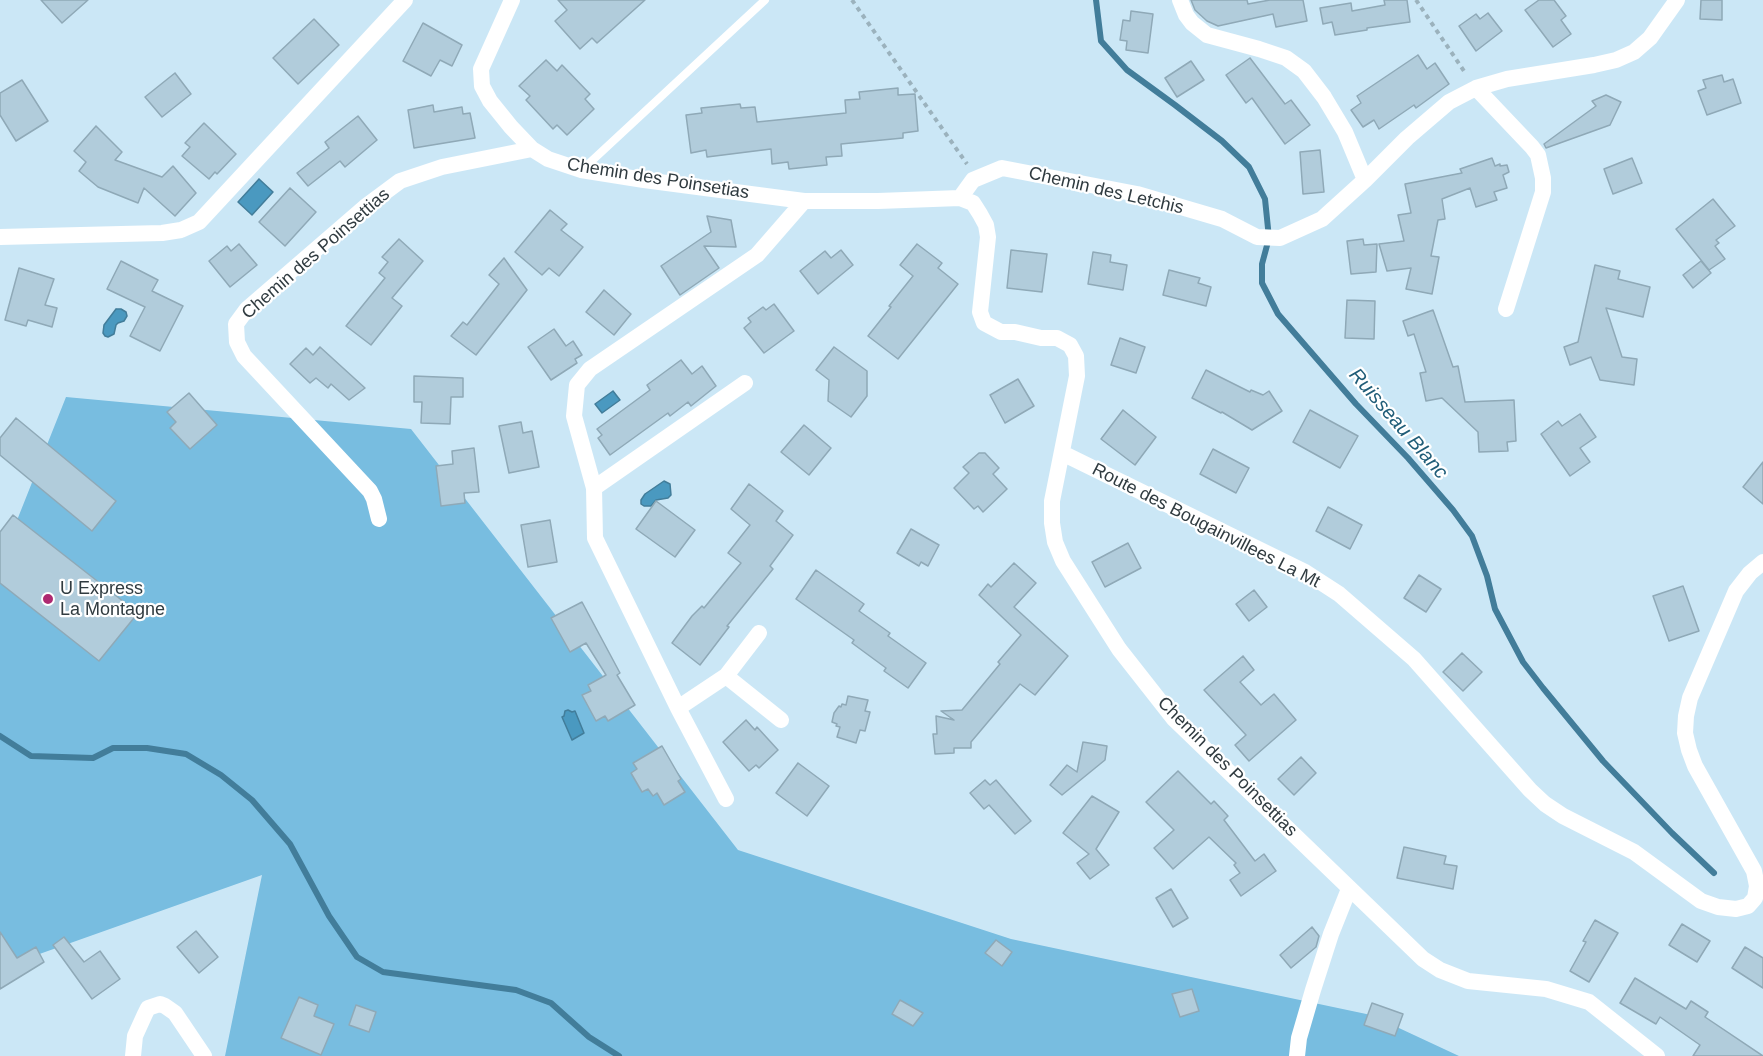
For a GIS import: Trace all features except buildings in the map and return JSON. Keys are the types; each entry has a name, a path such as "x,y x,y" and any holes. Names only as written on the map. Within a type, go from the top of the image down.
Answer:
{"street":[{"path":"0,237 162,233 181,230 199,222 405,0"},
{"name":"Chemin des Poinsetias","path":"512,0 481,69 482,86 490,101 532,149 548,159 581,170 804,201 960,198"},
{"path":"1180,0 1192,23 1207,35 1286,58 1304,71 1346,132 1365,180 1407,138 1449,102 1476,88 1507,79 1594,65 1616,60 1634,52 1650,38 1677,0"},
{"path":"1476,88 1532,147 1538,155 1544,178 1543,192 1506,309"},
{"name":"Chemin des Poinsettias","path":"380,519 370,491 244,356 237,342 236,324 247,309 365,207 400,181 442,167 532,149"},
{"name":"Chemin des Letchis","path":"973,180 1002,168 1137,194 1222,219 1257,237 1280,238 1322,219 1365,180"},
{"path":"960,198 973,180"},
{"name":"Chemin des Poinsettias","path":"960,198 973,203 986,225 988,237 980,312 984,323 1001,332 1057,338 1070,345 1076,356 1077,376 1053,501 1052,523 1055,542 1063,561 1119,649 1174,719 1424,959 1440,970 1468,981 1546,989 1589,1002 1657,1056"},
{"path":"726,799 678,708 595,538 594,488 574,416 577,385 590,369 757,255 804,201"},
{"path":"594,488 744,383"},
{"name":"Route des Bougainvillees La Mt","path":"1062,453 1305,572 1339,594 1414,659 1545,804 1563,816 1634,852 1701,901 1718,907 1736,909 1748,906 1755,898 1754,871 1695,766 1685,733 1686,716 1690,698 1736,591 1750,573 1763,562"},
{"path":"678,708 726,676 759,633"},
{"path":"726,676 781,720"},
{"path":"1297,1056 1299,1038 1331,934 1349,889"},
{"path":"133,1056 135,1036 148,1008 160,1004 175,1013 204,1056"}],"lane":[{"path":"581,170 765,0"}],"path":[{"path":"852,0 970,168 973,180"},
{"path":"1416,0 1476,88"}],"shaded area":[{"path":"259,179 273,192 252,215 238,202"},
{"path":"116,309 126,312 127,316 124,321 116,325 114,334 105,336 104,325"},
{"path":"613,391 620,400 602,413 595,404"},
{"path":"66,397 411,429 738,850 1011,939 1371,1015 1459,1056 225,1056 262,875 0,968 0,563"},
{"path":"664,481 670,484 671,495 668,498 656,500 651,506 641,504 645,494"},
{"path":"568,710 575,711 584,733 572,740 562,717"}],"waterway":[{"name":"Ruisseau Blanc","path":"1096,0 1101,41 1127,70 1222,141 1249,167 1265,199 1269,238 1262,264 1262,283 1278,314 1356,404 1408,458 1453,510 1472,536 1487,576 1495,609 1523,662 1603,761 1714,873"},
{"path":"0,736 31,756 93,758 113,748 147,748 186,754 221,775 252,800 290,844 329,916 357,957 383,972 516,990 551,1003 589,1037 619,1056"}],"place":[{"name":"U Express La Montagne","path":"48,599"}]}
